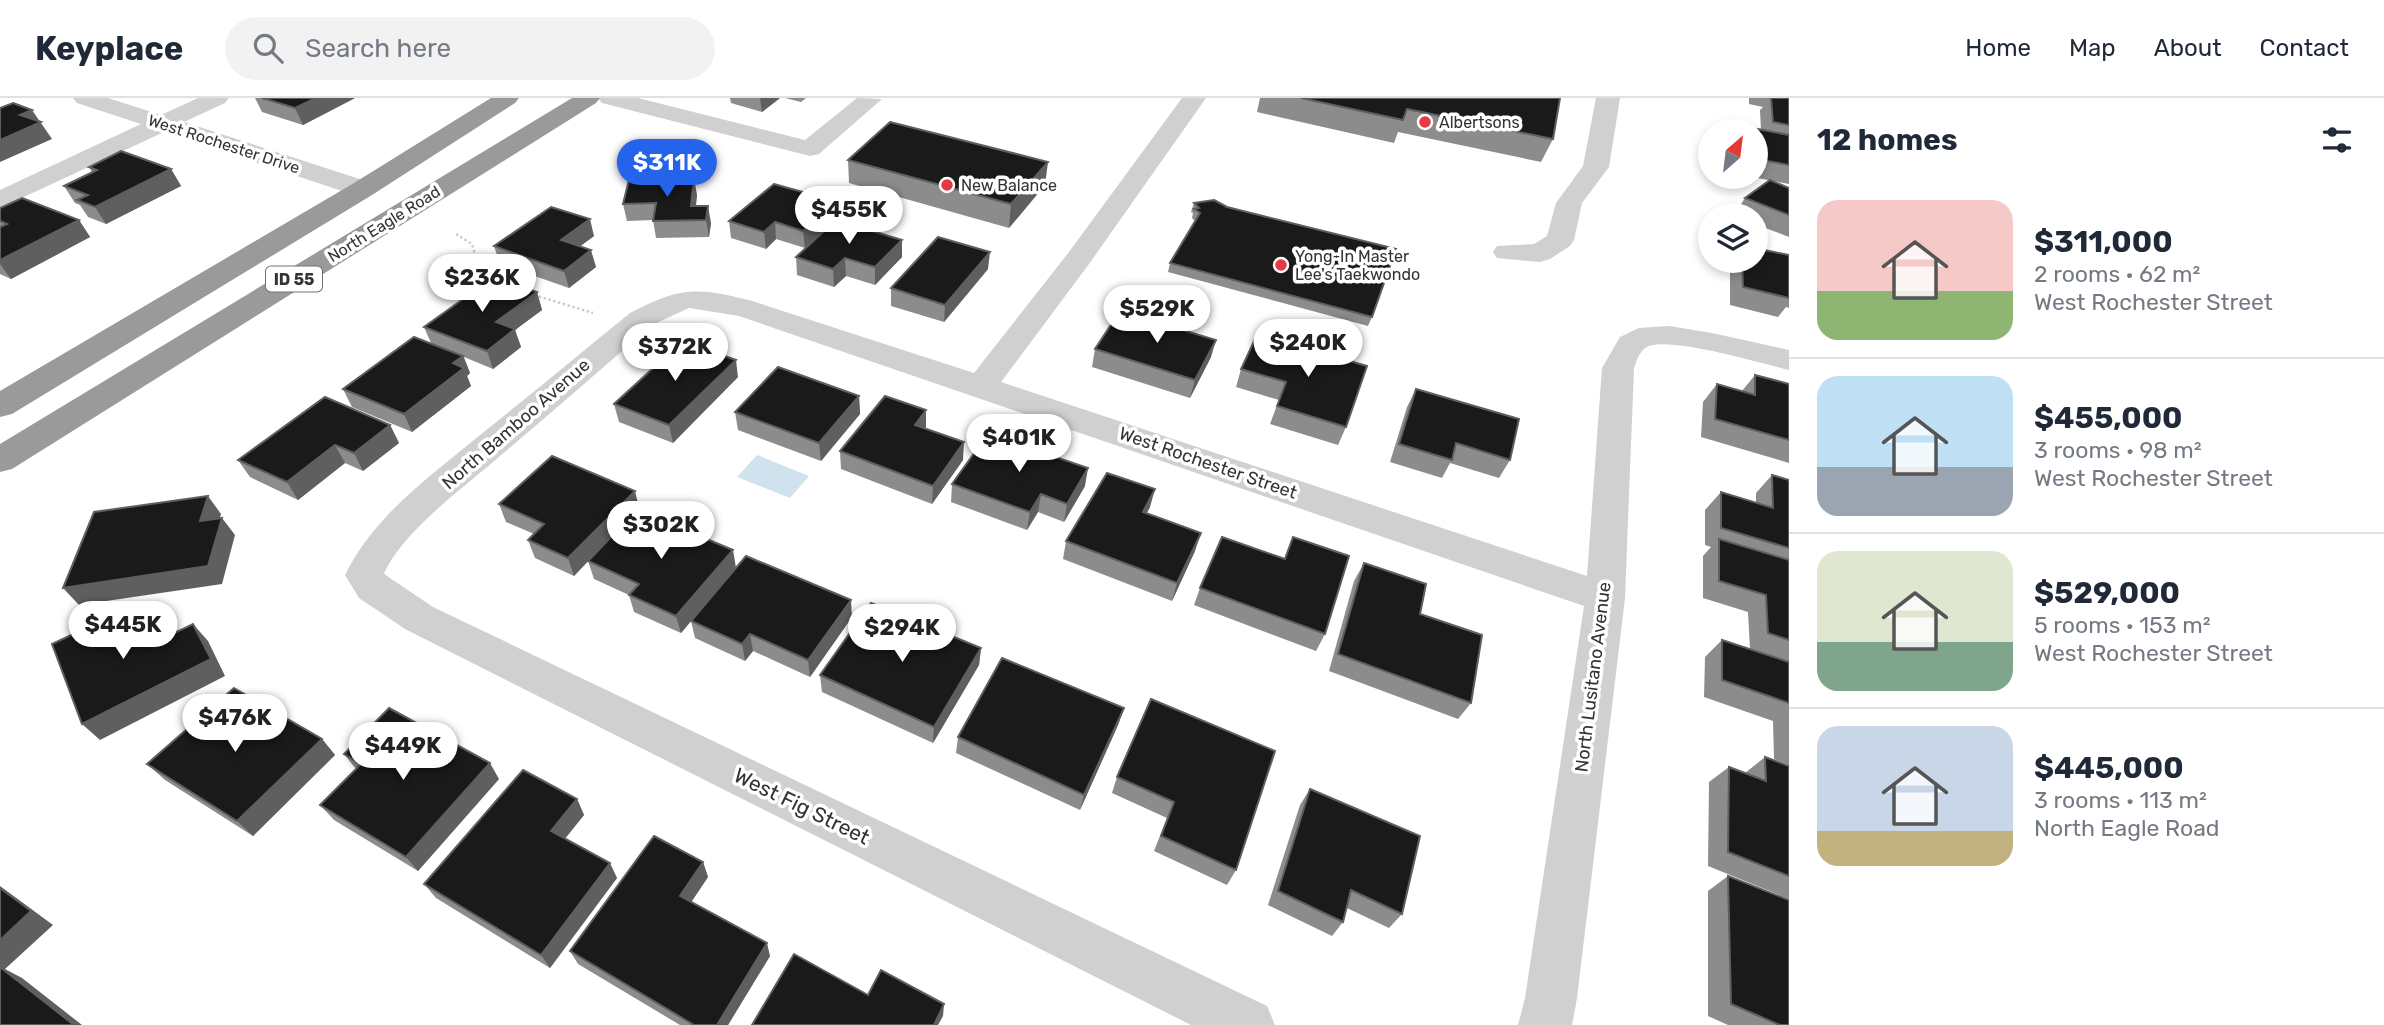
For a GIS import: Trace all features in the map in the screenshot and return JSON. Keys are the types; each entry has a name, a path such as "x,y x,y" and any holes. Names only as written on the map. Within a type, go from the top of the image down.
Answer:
{"highway":[{"name":"ID 55","path":"0,406 363,189 507,98"},
{"name":"North Eagle Road","path":"0,460 589,98"}],"street":[{"name":"West Rochester Drive","path":"85,98 363,189"},
{"path":"0,200 217,98"},
{"path":"610,98 810,149 870,99"},
{"path":"981,386 1079,258 1194,98"},
{"path":"1507,252 1540,253 1560,240 1569,203 1596,167 1608,98"},
{"name":"West Rochester Street","path":"689,299 715,301 749,309 1605,598"},
{"name":"North Bamboo Avenue","path":"365,575 373,556 397,527 634,324 672,303 689,299"},
{"name":"North Lusitano Avenue","path":"1545,1025 1551,998 1605,598 1618,368 1627,346 1641,337 1712,341 1789,360"},
{"name":"West Fig Street","path":"365,575 373,587 419,618 1248,1025"}],"path":[{"path":"456,234 472,244 481,275 492,283 504,286"},
{"path":"529,293 634,324"}],"water":[{"path":"757,455 809,476 790,498 737,477"}],"building":[{"path":"262,98 316,98 295,108"},
{"path":"1301,98 1560,98 1553,139 1407,109 1403,120"},
{"path":"1771,98 1789,98 1789,125 1773,122"},
{"path":"13,103 32,110 20,115 41,122 0,140 0,108"},
{"path":"890,122 1048,162 1011,204 848,160"},
{"path":"1768,131 1789,135 1789,165 1768,161"},
{"path":"121,151 171,169 95,207 77,200 88,195 64,186 97,170 89,167"},
{"path":"694,178 691,206 708,206 706,220 653,221 656,203 623,204 629,180"},
{"path":"1768,181 1789,188 1789,215 1768,207 1768,203 1758,203 1745,198 1758,189 1768,189"},
{"path":"774,184 835,201 803,231 775,222 764,232 729,221"},
{"path":"22,198 79,220 0,260 0,227 7,224 0,221 0,208"},
{"name":"Yong-In Master Lee's Taekwondo","path":"1214,200 1227,207 1396,249 1372,317 1170,263 1200,213 1194,209 1199,208 1194,203"},
{"path":"551,207 590,219 561,240 591,250 564,271 494,246"},
{"path":"836,220 902,240 875,267 845,258 833,269 796,257"},
{"path":"938,237 990,252 945,305 891,288"},
{"path":"1768,251 1789,255 1789,298 1743,287 1742,273 1768,273"},
{"path":"494,277 537,292 496,322 515,329 487,351 424,327"},
{"path":"1120,311 1216,340 1195,380 1095,349"},
{"path":"1257,335 1367,366 1346,427 1277,406 1286,382 1241,369"},
{"path":"414,337 463,356 453,363 464,368 404,414 343,389"},
{"path":"683,341 736,360 669,425 614,404"},
{"path":"778,367 859,396 819,443 735,412"},
{"path":"1755,375 1789,384 1789,440 1715,419 1717,384 1755,395"},
{"path":"1416,389 1519,419 1510,460 1456,443 1452,460 1399,444"},
{"path":"885,396 926,410 915,425 964,442 933,486 840,451"},
{"path":"325,397 390,425 354,453 335,445 287,482 238,460"},
{"path":"988,434 1088,468 1067,504 1041,494 1030,512 952,484"},
{"path":"552,456 635,491 568,558 528,540 544,524 499,504"},
{"path":"1107,473 1155,489 1143,512 1201,533 1177,583 1066,541"},
{"path":"1772,475 1789,480 1789,548 1721,528 1721,492 1773,508"},
{"path":"208,496 200,521 222,518 208,566 63,588 94,512"},
{"path":"637,510 733,550 676,616 629,595 639,584 588,561"},
{"path":"1222,537 1285,559 1293,537 1349,556 1325,634 1200,588"},
{"path":"1719,539 1789,560 1789,640 1768,633 1766,595 1719,581"},
{"path":"746,556 851,600 808,660 750,634 742,644 691,621"},
{"path":"1364,563 1426,584 1420,614 1482,635 1471,703 1338,654"},
{"path":"139,603 158,641 193,624 211,659 82,724 52,644"},
{"path":"871,603 981,648 934,727 820,675"},
{"path":"1722,640 1789,662 1789,703 1722,680"},
{"path":"1002,658 1124,708 1084,795 958,737"},
{"path":"234,688 322,739 237,821 147,764"},
{"path":"1151,699 1275,751 1236,870 1161,836 1174,802 1117,777"},
{"path":"389,708 490,763 406,857 320,805 361,764 344,754"},
{"path":"1765,757 1789,766 1789,876 1728,852 1729,767 1766,781"},
{"path":"523,770 577,799 551,831 610,863 541,955 424,884"},
{"path":"1310,789 1420,836 1402,914 1351,890 1343,922 1278,891"},
{"path":"654,836 703,862 680,896 767,943 717,1025 694,1025 570,951"},
{"path":"1728,876 1789,900 1789,1025 1780,1025 1731,1004"},
{"path":"0,888 31,911 0,940"},
{"path":"794,954 868,995 881,970 944,1004 934,1025 752,1025"},
{"path":"0,967 74,1025 0,1025"}],"place":[{"name":"Albertsons","path":"1425,122"},
{"name":"New Balance","path":"947,185"},
{"name":"Yong-In Master Lee's Taekwondo","path":"1281,265"}]}
